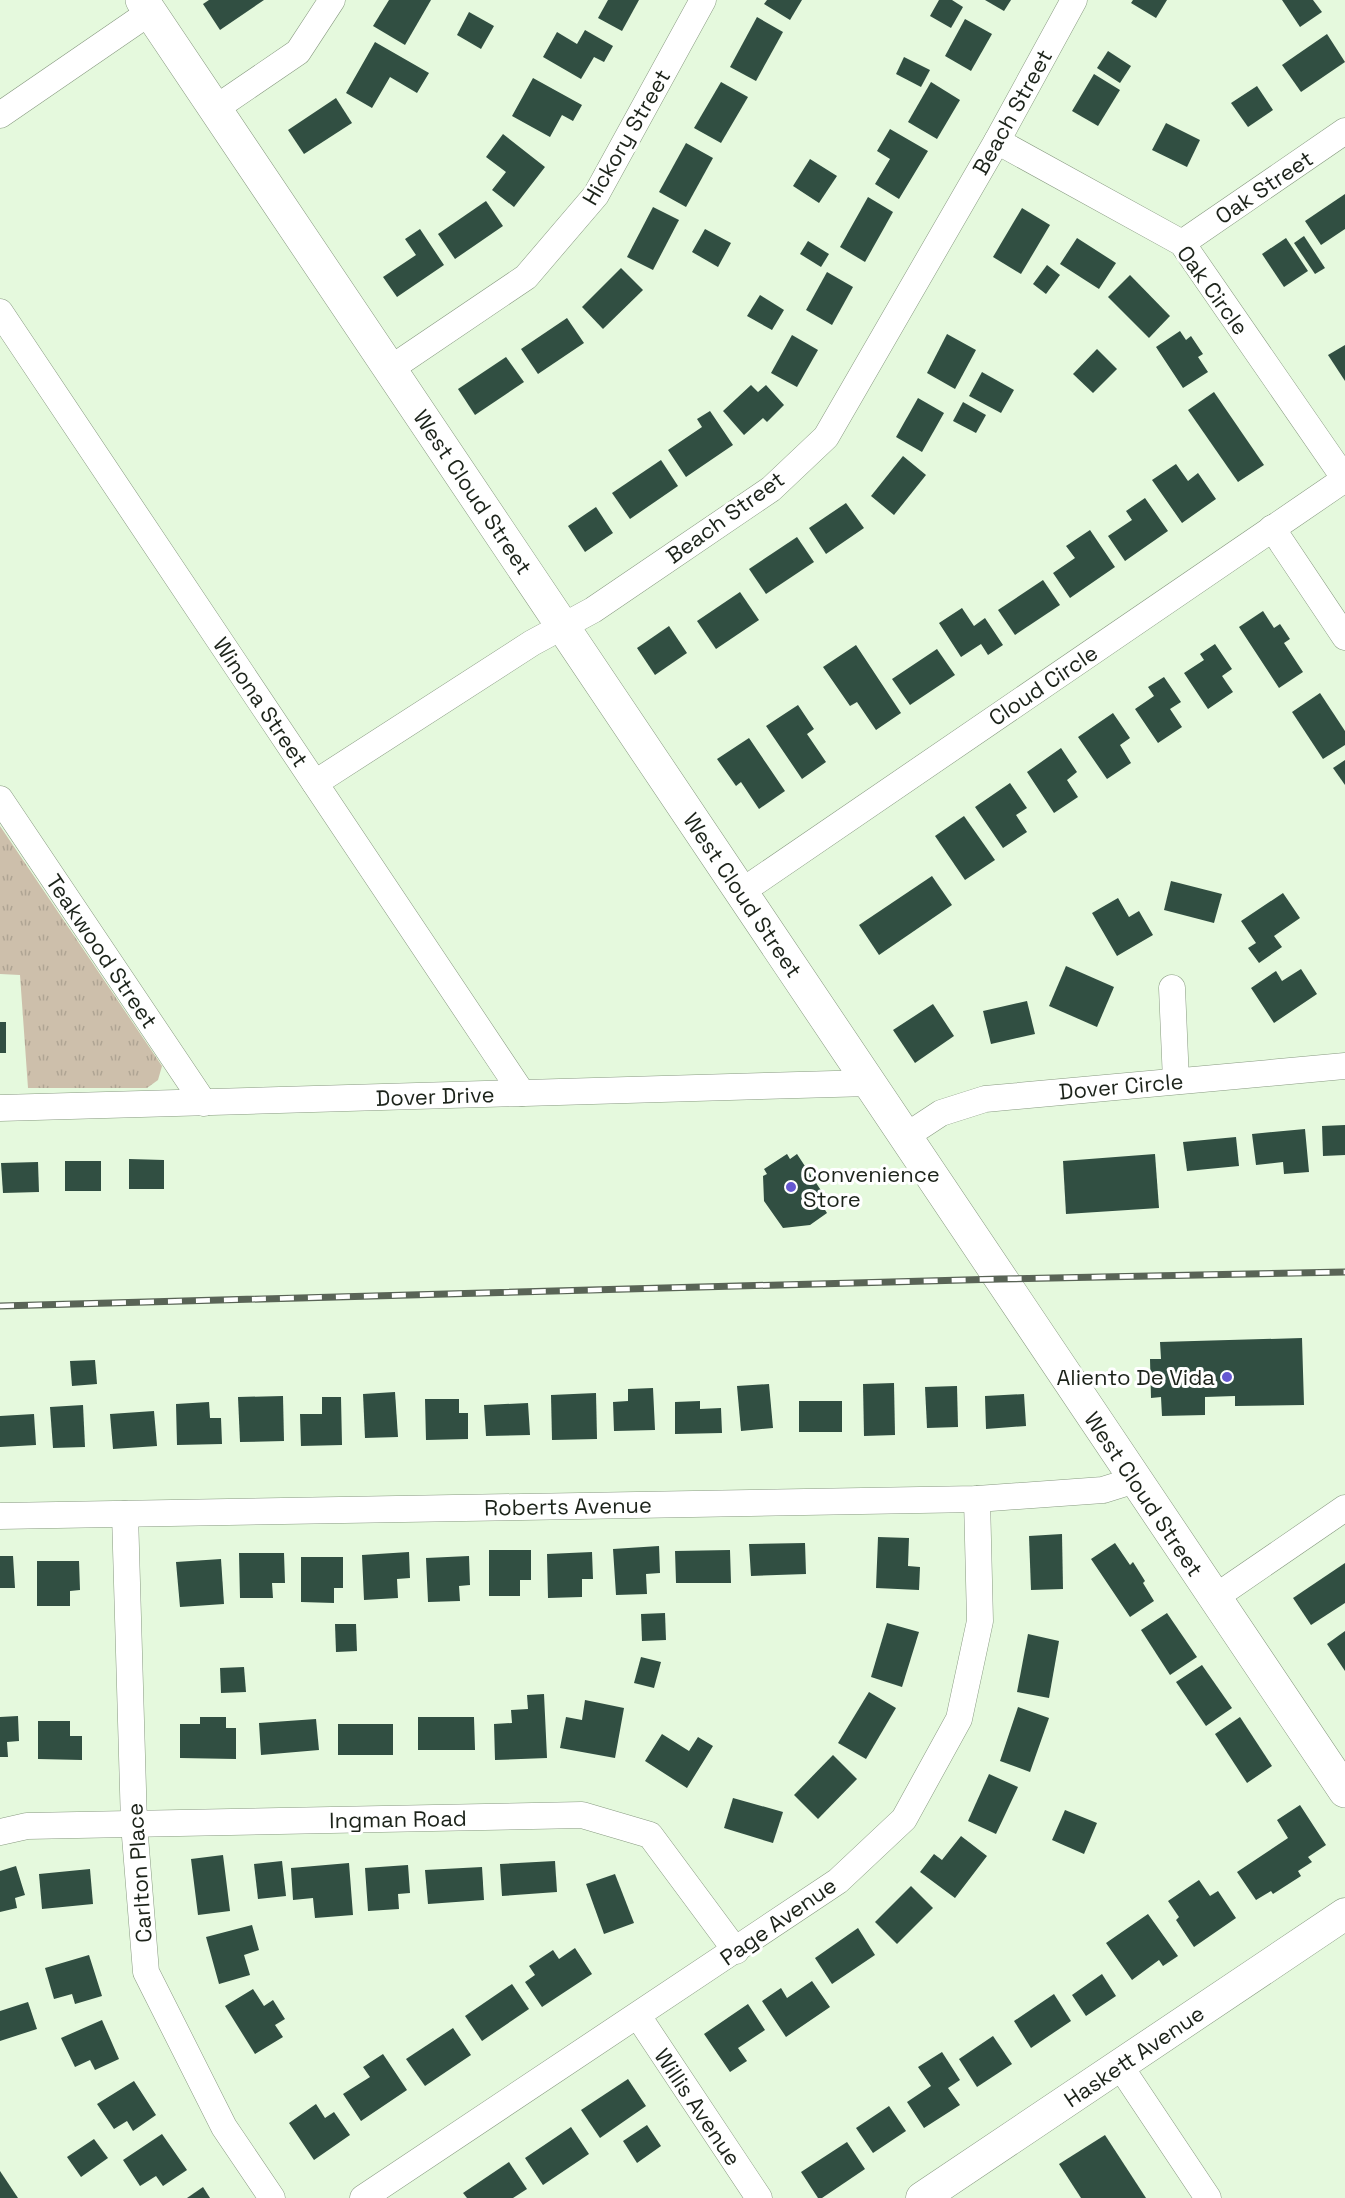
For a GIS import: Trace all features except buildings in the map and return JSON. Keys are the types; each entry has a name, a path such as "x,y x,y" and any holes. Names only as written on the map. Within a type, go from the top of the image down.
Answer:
{"main road":[{"name":"West Cloud Street","path":"146,6 1345,1791"}],"street":[{"path":"216,108 298,52 332,0"},
{"name":"Hickory Street","path":"390,369 526,277 596,195 704,0"},
{"name":"Beach Street","path":"315,783 532,643 593,610 771,489 826,437 997,141 1074,0"},
{"path":"0,115 146,6"},
{"name":"Oak Street","path":"1182,243 1345,131"},
{"name":"Oak Circle","path":"997,141 1182,243 1345,479"},
{"name":"Winona Street","path":"0,312 522,1093"},
{"name":"Cloud Circle","path":"741,892 1345,479"},
{"path":"1272,528 1345,637"},
{"name":"Teakwood Street","path":"0,799 204,1102"},
{"path":"1172,988 1176,1081"},
{"name":"Dover Circle","path":"906,1136 941,1113 985,1099 1345,1066"},
{"name":"Dover Drive","path":"0,1108 870,1083"},
{"name":"Roberts Avenue","path":"0,1516 977,1499 1103,1490 1135,1480"},
{"name":"Page Avenue","path":"363,2198 838,1881 904,1819 959,1719 980,1621 977,1499"},
{"path":"1214,1598 1345,1508"},
{"name":"Carlton Place","path":"125,1514 134,1824 146,1972 224,2127 272,2198"},
{"name":"Ingman Road","path":"0,1832 27,1826 582,1815 650,1835 736,1951"},
{"name":"Haskett Avenue","path":"922,2198 1345,1914"},
{"name":"Willis Avenue","path":"638,2016 759,2198"},
{"path":"1120,2066 1208,2198"}],"green space":[{"path":"0,826 162,1066 158,1080 147,1088 28,1088 20,975 0,974"}],"railway":[{"path":"0,1306 1345,1272"}],"place":[{"name":"Convenience Store","path":"791,1187"},
{"name":"Aliento De Vida","path":"1227,1377"}]}
